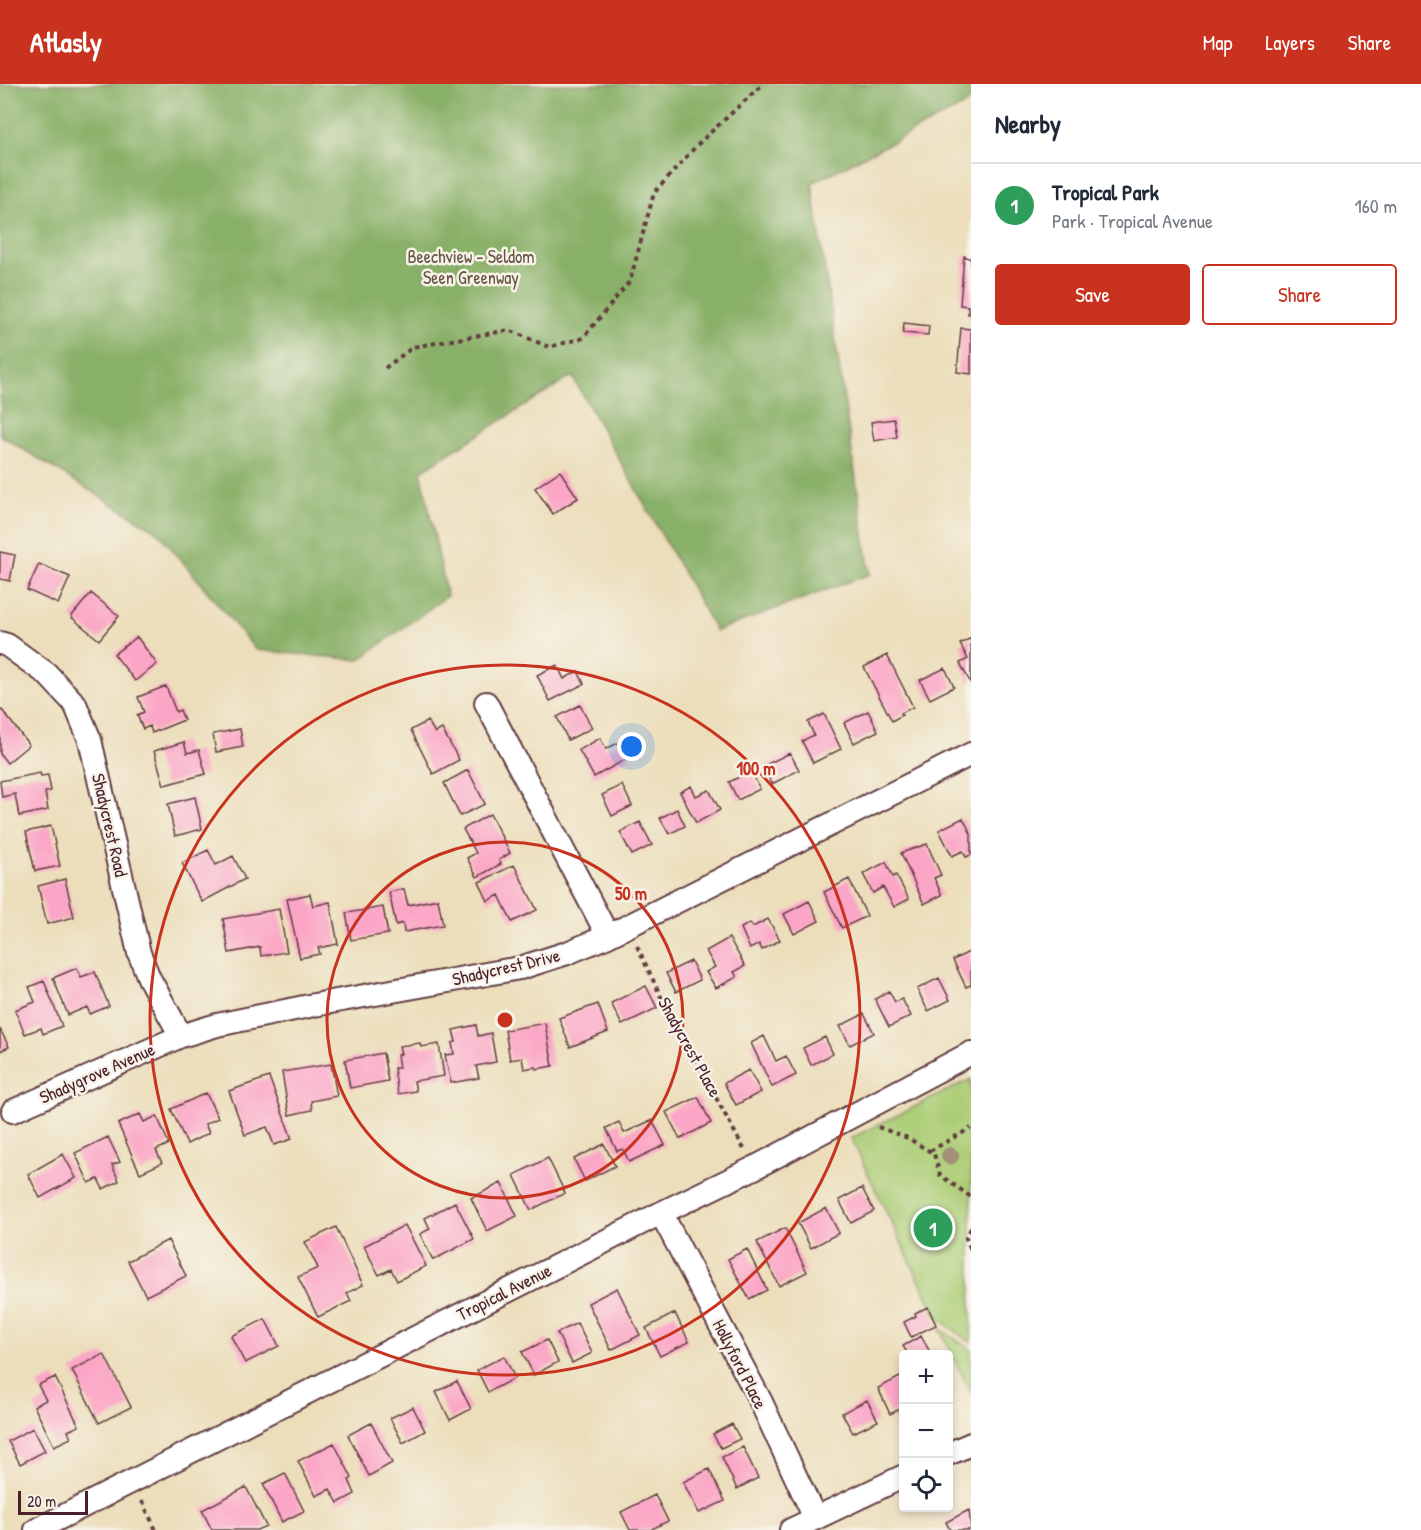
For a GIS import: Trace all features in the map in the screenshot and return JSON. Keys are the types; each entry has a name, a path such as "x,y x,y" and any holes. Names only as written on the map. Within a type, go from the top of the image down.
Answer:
{"street":[{"name":"Shadycrest Road","path":"0,643 7,645 47,674 75,704 90,740 140,953 149,978 181,1036"},
{"path":"486,704 618,931"},
{"name":"Shadycrest Drive","path":"181,1036 217,1025 314,1005 520,968 567,953 618,931 971,754"},
{"name":"Shadygrove Avenue","path":"13,1111 181,1036"},
{"name":"Tropical Avenue","path":"36,1530 754,1168 971,1053"},
{"name":"Hollyford Place","path":"661,1213 760,1402 815,1518"},
{"path":"953,1452 971,1444"},
{"path":"792,1530 899,1478"}],"path":[{"path":"385,368 413,347 509,330 549,347 583,338 630,282 654,193 698,144 763,84"},
{"name":"Shadycrest Place","path":"618,931 663,1001 720,1101 754,1168"},
{"path":"874,1126 908,1138 934,1154 940,1175 971,1197"},
{"path":"929,1151 971,1128"},
{"path":"971,1228 966,1238 971,1250"},
{"path":"144,1507 156,1530"}],"green space":[{"name":"Beechview - Seldom Seen Greenway","path":"0,84 971,84 971,99 965,105 812,183 870,574 716,631 572,376 421,471 447,596 359,660 256,650 158,532 0,435"},
{"path":"971,1079 971,1343 937,1317 851,1138"},
{"path":"939,1328 971,1350 971,1393 953,1356 953,1350 950,1350"}],"building":[{"path":"964,256 971,259 971,314 968,314 968,306 960,305"},
{"path":"904,323 929,326 928,335 903,333"},
{"path":"961,328 971,329 971,374 957,372"},
{"path":"894,419 897,437 874,441 871,422"},
{"path":"560,471 578,498 553,514 535,488"},
{"path":"0,552 15,555 10,581 0,579"},
{"path":"39,564 70,577 58,604 27,590"},
{"path":"91,593 119,616 99,640 71,617"},
{"path":"137,637 157,664 135,681 114,654"},
{"path":"971,638 971,684 960,663 968,659 960,644"},
{"path":"887,655 913,707 892,721 864,667"},
{"path":"557,665 564,679 578,671 584,684 550,701 537,675"},
{"path":"945,668 954,687 930,699 920,680"},
{"path":"166,686 176,712 180,710 184,720 152,733 150,726 143,729 137,715 144,712 138,697"},
{"path":"580,705 592,728 568,740 557,717"},
{"path":"2,710 29,745 7,763 0,754 0,711"},
{"path":"868,711 878,731 854,743 844,723"},
{"path":"824,714 841,749 813,763 802,741 814,735 808,722"},
{"path":"428,721 435,733 442,729 459,760 433,774 411,730"},
{"path":"240,729 243,747 216,752 213,734"},
{"path":"600,738 606,749 622,741 630,757 594,777 579,750"},
{"path":"184,742 187,753 199,750 206,774 164,785 154,751"},
{"path":"790,753 799,770 772,784 763,766"},
{"path":"468,770 485,804 460,816 444,783"},
{"path":"751,771 760,789 738,800 729,782"},
{"path":"40,773 41,776 48,775 51,791 45,792 48,810 19,816 15,794 2,797 0,781"},
{"path":"622,785 632,806 612,816 602,795"},
{"path":"691,786 696,796 709,790 720,810 696,823 680,792"},
{"path":"195,797 202,829 175,836 168,804"},
{"path":"677,809 685,826 669,834 660,818"},
{"path":"490,814 510,853 499,860 501,864 477,877 467,858 476,853 463,829"},
{"path":"963,818 971,834 971,855 966,857 963,851 952,856 939,830"},
{"path":"640,822 652,845 632,855 620,832"},
{"path":"51,826 60,866 35,871 26,832"},
{"path":"927,844 941,875 934,878 942,895 924,904 901,853"},
{"path":"208,850 216,865 233,856 245,879 202,902 182,863"},
{"path":"886,862 893,877 896,875 909,899 894,907 883,887 873,893 863,874"},
{"path":"514,865 537,910 512,922 499,895 488,901 479,882"},
{"path":"65,879 74,917 47,924 38,886"},
{"path":"849,879 867,916 842,928 824,892"},
{"path":"404,889 408,905 438,899 443,925 404,932 403,923 396,925 389,892"},
{"path":"310,894 313,906 330,902 338,944 318,948 320,954 300,958 287,899"},
{"path":"809,901 819,921 794,934 784,914"},
{"path":"383,907 388,934 351,940 346,913"},
{"path":"279,909 287,952 261,956 260,947 229,953 223,919"},
{"path":"768,919 780,940 762,950 759,944 750,949 741,928 750,923 753,927"},
{"path":"729,938 745,966 734,972 737,977 716,988 706,972 715,967 706,951"},
{"path":"971,951 971,985 966,987 953,960"},
{"path":"691,961 700,980 676,992 666,973"},
{"path":"77,968 81,977 95,972 109,1006 90,1014 87,1007 68,1015 53,978"},
{"path":"939,978 950,1000 928,1011 917,989"},
{"path":"44,981 62,1026 43,1034 41,1028 25,1034 15,1010 35,1002 29,987"},
{"path":"646,986 657,1008 622,1025 611,1003"},
{"path":"889,991 895,1002 902,999 911,1016 889,1027 875,999"},
{"path":"598,1004 608,1032 570,1047 559,1018"},
{"path":"864,1014 874,1033 850,1045 840,1026"},
{"path":"545,1023 553,1066 524,1069 522,1058 510,1060 505,1030"},
{"path":"476,1025 478,1036 491,1033 496,1062 476,1066 479,1078 451,1083 445,1055 454,1054 452,1043 456,1042 453,1030"},
{"path":"0,1029 9,1047 0,1051"},
{"path":"764,1036 776,1061 786,1056 796,1075 772,1087 751,1043"},
{"path":"825,1037 833,1054 811,1065 803,1048"},
{"path":"420,1043 421,1047 439,1044 444,1076 414,1081 416,1091 398,1094 394,1068 399,1068 397,1055 401,1054 399,1046"},
{"path":"383,1053 388,1081 350,1088 345,1060"},
{"path":"331,1064 337,1096 311,1101 312,1110 289,1115 282,1072"},
{"path":"749,1070 761,1092 736,1105 724,1083"},
{"path":"269,1077 292,1139 274,1145 267,1127 245,1135 229,1091"},
{"path":"206,1093 218,1118 205,1124 209,1133 187,1144 171,1109"},
{"path":"698,1097 711,1123 680,1139 666,1112"},
{"path":"140,1114 144,1122 157,1116 169,1144 156,1150 162,1163 140,1173 118,1124"},
{"path":"652,1120 665,1145 629,1162 623,1149 617,1151 606,1128 619,1122 624,1133"},
{"path":"108,1137 120,1162 112,1165 119,1181 103,1189 98,1179 89,1183 75,1153"},
{"path":"604,1144 615,1166 585,1181 574,1159"},
{"path":"63,1154 76,1178 40,1198 28,1174"},
{"path":"548,1158 565,1193 531,1210 514,1175"},
{"path":"501,1183 517,1216 487,1231 471,1198"},
{"path":"862,1188 874,1211 851,1223 839,1200"},
{"path":"455,1202 474,1239 433,1260 420,1234 430,1229 425,1218"},
{"path":"826,1208 839,1233 811,1248 798,1223"},
{"path":"405,1225 426,1266 397,1281 391,1269 379,1275 364,1246"},
{"path":"336,1227 363,1285 347,1293 351,1301 318,1317 298,1277 318,1268 305,1242"},
{"path":"785,1228 807,1272 779,1286 757,1242"},
{"path":"168,1240 186,1276 146,1296 128,1261"},
{"path":"747,1249 767,1290 749,1299 728,1259"},
{"path":"617,1288 640,1335 611,1350 588,1303"},
{"path":"928,1307 936,1325 911,1337 904,1322 916,1316 915,1313"},
{"path":"675,1313 689,1342 660,1356 646,1328"},
{"path":"265,1319 279,1346 245,1363 231,1336"},
{"path":"577,1323 592,1353 572,1363 557,1333"},
{"path":"921,1336 929,1350 906,1350 903,1346"},
{"path":"547,1340 558,1362 534,1375 522,1352"},
{"path":"104,1354 131,1407 99,1423 72,1370"},
{"path":"504,1356 515,1378 488,1392 477,1370"},
{"path":"55,1377 79,1426 68,1431 71,1438 54,1446 34,1406 46,1400 38,1385"},
{"path":"899,1378 899,1410 890,1414 878,1388"},
{"path":"457,1381 471,1409 450,1420 436,1392"},
{"path":"867,1400 878,1421 853,1433 842,1413"},
{"path":"413,1407 425,1431 403,1443 390,1418"},
{"path":"371,1423 392,1463 369,1476 348,1435"},
{"path":"732,1424 740,1439 721,1448 713,1434"},
{"path":"33,1428 45,1451 20,1464 8,1441"},
{"path":"334,1443 352,1478 349,1480 355,1494 338,1503 330,1489 316,1496 298,1461"},
{"path":"743,1447 758,1478 737,1489 722,1457"},
{"path":"709,1469 725,1501 699,1513 683,1482"},
{"path":"285,1473 304,1511 282,1522 263,1484"},
{"path":"246,1487 266,1526 257,1530 212,1530 202,1510"},
{"path":"655,1495 668,1521 650,1530 630,1530 621,1512"},
{"path":"969,1510 971,1530 950,1530 946,1522"}],"place":[{"name":"Tropical Park","path":"933,1228"}]}
